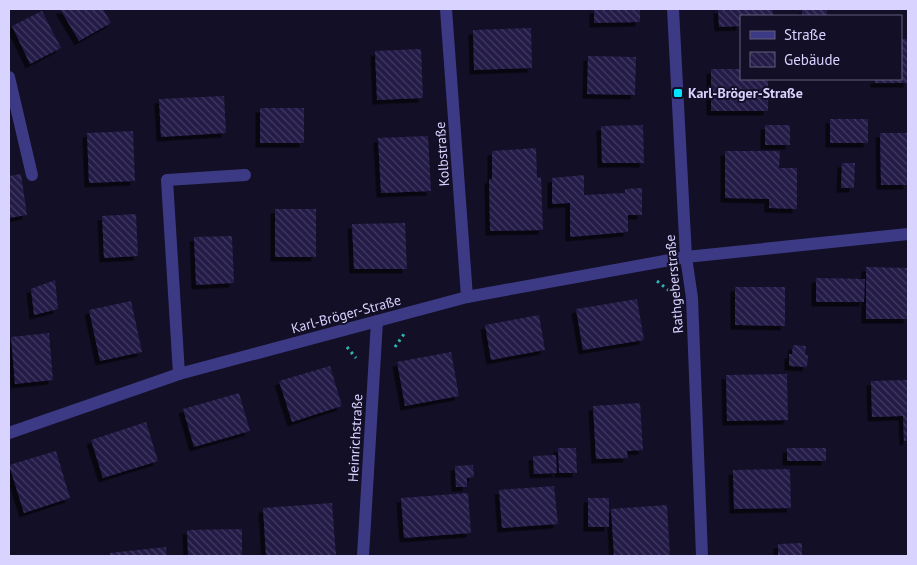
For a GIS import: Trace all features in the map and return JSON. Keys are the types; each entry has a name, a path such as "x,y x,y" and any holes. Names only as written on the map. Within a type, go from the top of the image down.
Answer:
{"street":[{"name":"Kolbstraße","path":"446,9 467,297"},
{"name":"Rathgeberstraße","path":"673,9 686,257 692,298 702,556"},
{"path":"9,77 32,175"},
{"path":"179,374 167,180 245,175"},
{"name":"Karl-Bröger-Straße","path":"9,434 179,374 467,297 686,257 908,234"},
{"name":"Heinrichstraße","path":"363,556 377,321"}],"path":[{"path":"649,280 662,284 676,298"},
{"path":"394,350 406,332"},
{"path":"346,346 358,360"}],"building":[{"path":"60,9 103,9 111,23 79,41"},
{"path":"594,9 640,9 640,22 594,23"},
{"path":"718,9 773,9 773,15 740,15 740,26 719,27"},
{"path":"802,9 827,9 827,15 802,15"},
{"path":"42,11 61,48 30,64 12,26"},
{"path":"531,28 532,68 474,70 473,30"},
{"path":"902,39 908,39 908,83 875,83 875,80 902,80"},
{"path":"421,49 423,98 377,100 375,51"},
{"path":"588,56 636,57 635,95 587,94"},
{"path":"711,69 740,69 740,80 768,80 768,111 711,111"},
{"path":"224,96 226,133 161,137 159,99"},
{"path":"260,108 304,108 304,143 260,143"},
{"path":"830,119 868,119 868,143 830,143"},
{"path":"643,125 644,163 602,163 601,126"},
{"path":"765,125 790,125 790,145 765,145"},
{"path":"133,131 135,181 89,183 87,133"},
{"path":"880,133 908,133 908,185 881,185"},
{"path":"428,136 431,191 381,193 378,138"},
{"path":"536,148 537,178 541,177 543,230 490,231 489,179 492,179 492,151"},
{"path":"725,151 780,151 779,168 797,168 797,209 769,208 769,199 725,198"},
{"path":"842,163 855,163 854,188 841,188"},
{"path":"21,174 27,215 9,218 9,176"},
{"path":"584,175 584,195 625,193 625,189 642,188 642,215 628,215 628,232 570,237 570,203 552,204 552,178"},
{"path":"275,209 316,209 316,257 275,257"},
{"path":"136,214 138,256 104,258 102,216"},
{"path":"405,223 407,269 354,269 352,224"},
{"path":"232,236 234,283 196,285 194,237"},
{"path":"866,267 908,268 908,319 866,319"},
{"path":"816,278 865,279 864,302 816,302"},
{"path":"55,280 58,309 34,315 31,289"},
{"path":"735,287 785,287 785,326 735,325"},
{"path":"637,299 644,340 583,350 576,309"},
{"path":"131,301 142,352 100,361 89,310"},
{"path":"539,315 545,350 491,360 485,325"},
{"path":"49,333 53,380 15,384 11,337"},
{"path":"793,345 806,346 805,355 808,355 807,367 789,366 789,354 792,354"},
{"path":"451,352 459,396 405,406 397,362"},
{"path":"330,366 342,406 292,422 279,381"},
{"path":"787,374 788,420 727,421 726,375"},
{"path":"908,380 908,440 904,441 903,416 872,417 871,381"},
{"path":"239,393 250,431 194,447 183,409"},
{"path":"640,403 643,450 627,451 628,458 596,459 593,406"},
{"path":"146,422 158,461 103,478 91,440"},
{"path":"558,448 576,448 577,473 559,473"},
{"path":"787,448 826,448 826,461 787,461"},
{"path":"56,451 70,498 24,513 9,465"},
{"path":"556,455 557,473 534,474 533,456"},
{"path":"473,465 474,477 467,478 467,487 456,487 455,466"},
{"path":"790,469 791,508 734,509 733,470"},
{"path":"554,486 558,524 502,528 499,490"},
{"path":"468,493 471,533 404,538 401,498"},
{"path":"588,498 609,498 609,527 588,527"},
{"path":"332,503 336,555 266,556 263,508"},
{"path":"667,505 670,556 614,556 611,509"},
{"path":"242,529 242,556 188,556 187,530"},
{"path":"802,543 802,556 778,556 778,544"},
{"path":"166,547 167,556 110,556 110,553"}],"place":[{"name":"Karl-Bröger-Straße","path":"678,93"}]}
